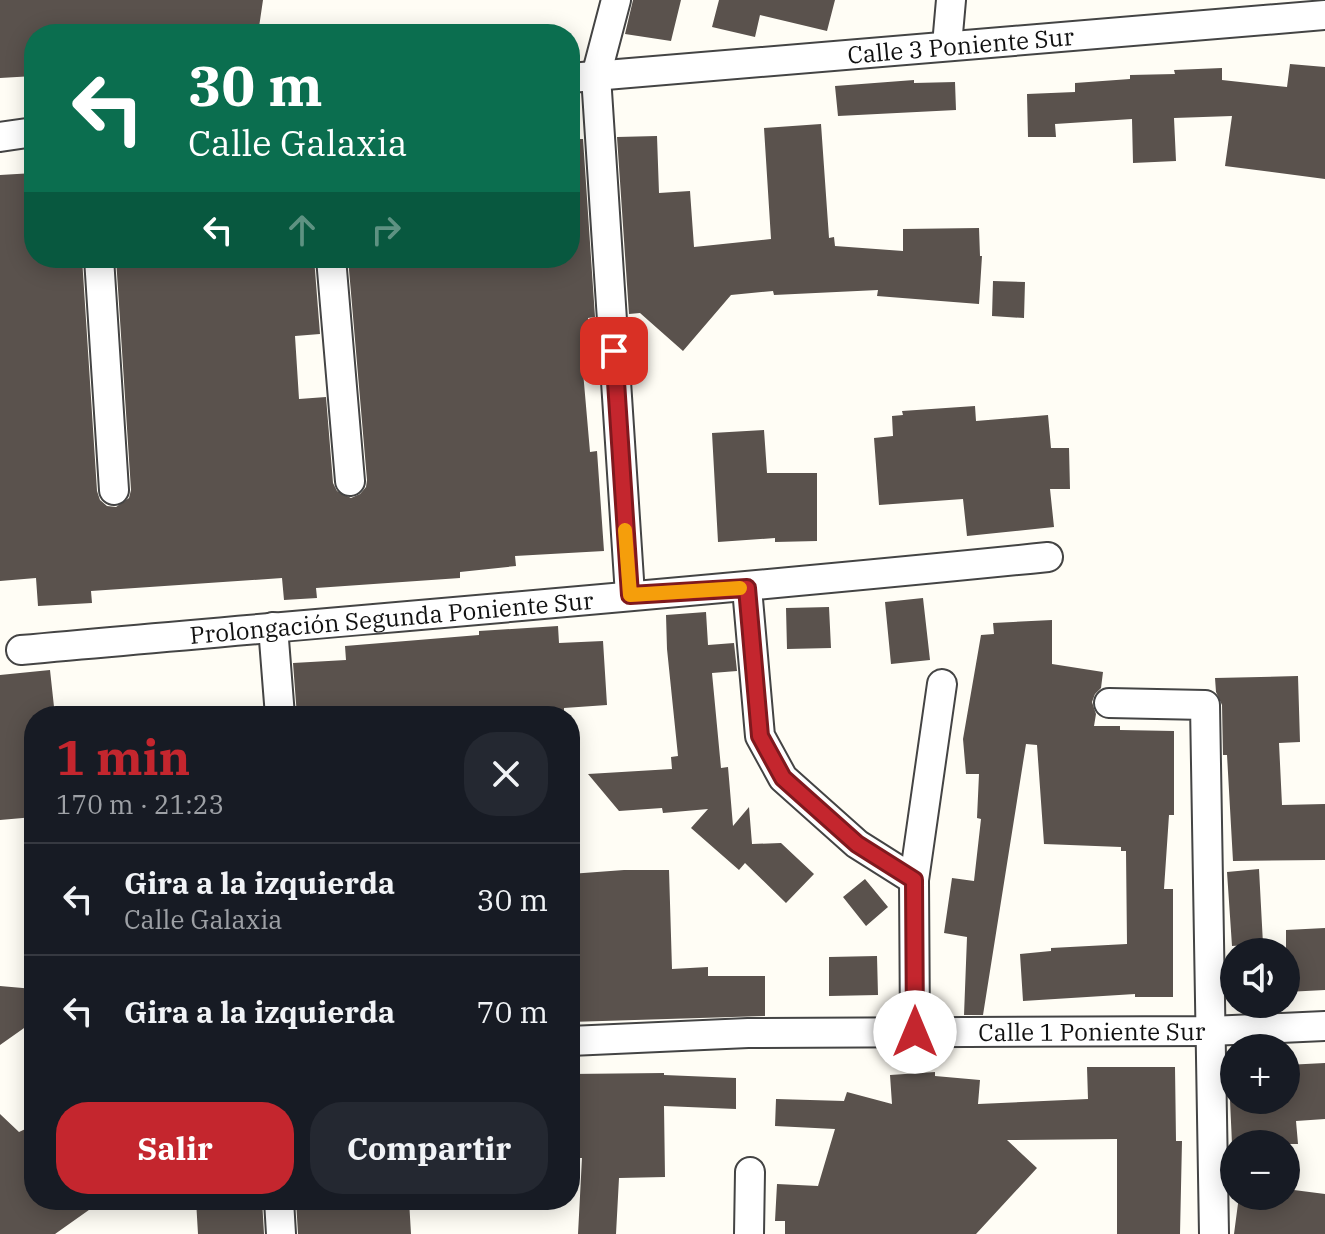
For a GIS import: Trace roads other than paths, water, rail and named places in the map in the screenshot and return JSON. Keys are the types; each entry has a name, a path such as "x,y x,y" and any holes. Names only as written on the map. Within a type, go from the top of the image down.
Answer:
{"street":[{"path":"616,0 583,77 630,595"},
{"path":"947,45 951,0"},
{"name":"Calle 3 Poniente Sur","path":"583,77 1325,15"},
{"path":"0,137 24,133"},
{"path":"100,268 114,490"},
{"path":"332,268 350,481"},
{"name":"Prolongación Segunda Poniente Sur","path":"21,650 630,595 747,588 1048,557"},
{"path":"747,588 760,736 783,778 857,844 914,880"},
{"path":"273,627 279,706"},
{"path":"915,1032 914,880 942,684"},
{"path":"1109,703 1205,705 1214,1234"},
{"name":"Calle 1 Poniente Sur","path":"580,1041 748,1033 1210,1031 1325,1026"},
{"path":"749,1234 750,1172"},
{"path":"280,1210 281,1234"}]}
